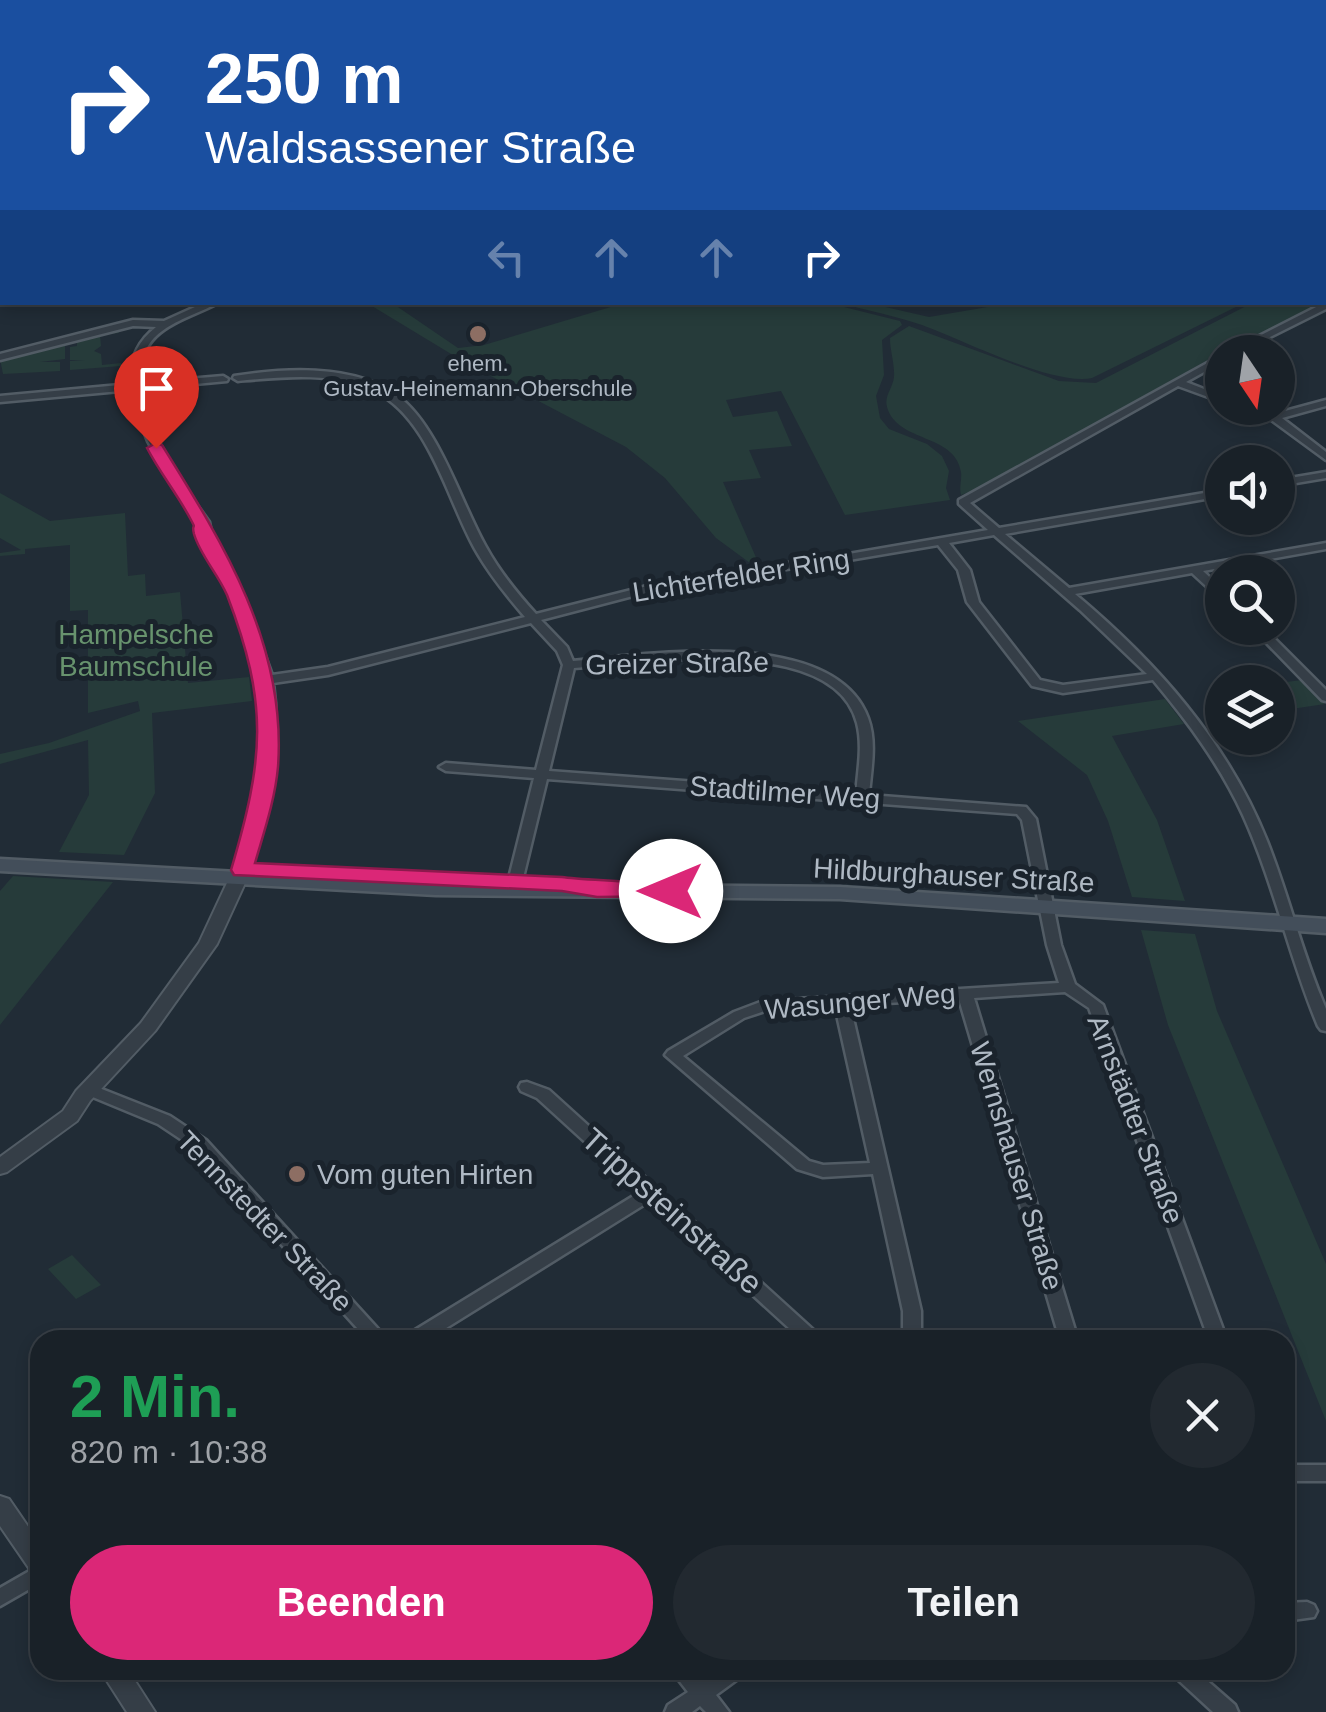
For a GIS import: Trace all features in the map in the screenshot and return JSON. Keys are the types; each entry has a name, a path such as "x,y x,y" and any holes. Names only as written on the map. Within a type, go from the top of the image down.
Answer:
{"main road":[{"name":"Hildburghauser Straße","path":"0,856 240,875"},
{"name":"Hildburghauser Straße","path":"0,866 578,889 840,893 1326,926"}],"street":[{"path":"0,1167 70,1116 182,983 215,932 240,875 262,801 269,732 258,646 234,588 204,535 202,522 160,457 134,371 139,351 167,324 209,305"},
{"path":"1267,335 1326,305"},
{"path":"0,357 132,323 167,324"},
{"path":"1205,367 963,502 1070,591 1158,676 1210,744 1237,791 1272,872 1304,975 1325,1021"},
{"path":"238,378 330,377 360,383 395,399 416,422 496,574 563,650 570,665 513,886"},
{"path":"0,399 224,379"},
{"path":"1178,382 1205,392"},
{"path":"1295,411 1326,403"},
{"path":"1284,425 1326,457"},
{"path":"1295,481 1326,475"},
{"name":"Lichterfelder Ring","path":"264,680 328,670 532,616 710,576 941,542 1205,496"},
{"path":"941,542 964,570 973,602 1036,683 1063,689 1158,676"},
{"path":"1070,591 1323,550"},
{"path":"1194,569 1205,579"},
{"path":"1275,645 1326,698"},
{"name":"Greizer Straße","path":"570,665 726,656 784,662 815,672 848,694 863,722 866,741 862,797"},
{"name":"Stadtilmer Weg","path":"446,767 1021,810 1028,819 1048,908"},
{"name":"Arnstädter Straße","path":"1048,908 1054,945 1068,987 1096,1006 1214,1330"},
{"name":"Wasunger Weg","path":"879,1168 823,1172 802,1165 672,1057 675,1051 750,1010 840,1000 1068,987"},
{"name":"Wernshauser Straße","path":"965,993 1066,1330"},
{"path":"840,1000 914,1330"},
{"name":"Trippsteinstraße","path":"527,1087 543,1094 802,1330"},
{"name":"Tennstedter Straße","path":"86,1093 164,1120 200,1144 369,1330"},
{"path":"429,1330 650,1194"},
{"path":"1295,1473 1326,1473"},
{"path":"0,1506 30,1550"},
{"path":"0,1598 30,1579"},
{"path":"1295,1611 1307,1610"},
{"path":"120,1680 142,1712"},
{"path":"690,1680 719,1712"},
{"path":"675,1712 721,1680"},
{"path":"1193,1680 1228,1712"}],"green space":[{"path":"370,305 395,305 458,348 484,345 617,305 836,305 900,321 902,325 882,340 884,375 876,396 880,418 889,429 927,444 942,456 949,471 946,488 950,500 845,515 781,391 726,400 733,417 777,411 792,446 749,450 761,478 723,482 758,562 750,563 716,538 665,478 626,447 466,363"},
{"path":"847,305 877,305 929,317 999,305 1240,305 1092,378 1075,379 1032,369 922,325"},
{"path":"1248,305 1319,305 1257,335 1205,335 1205,362 961,495 957,459 938,444 902,427 887,407 894,377 890,338 909,326 1059,381 1096,383"},
{"path":"118,330 119,333 100,335 101,346 94,351 101,354 102,365 121,366 70,370 70,361 85,360 70,360 70,347 77,346 77,339"},
{"path":"65,342 65,359 40,362 60,362 60,371 3,374 0,359"},
{"name":"Hampelsche Baumschule","path":"0,493 50,521 125,513 128,576 145,574 146,596 180,592 188,683 249,677 252,701 152,713 155,793 124,855 59,852 89,795 88,740 0,764 0,754 49,743 140,711 138,701 88,713 88,610 70,611 70,545 25,549 25,554 0,556 21,550 0,538"},
{"path":"1302,680 1325,704 1295,708 1295,681"},
{"path":"1165,699 1184,724 1112,736 1157,820 1185,901 1132,897 1108,821 1087,775 1018,721"},
{"path":"13,876 113,882 0,1025 0,891"},
{"path":"1141,930 1195,934 1217,1011 1326,1264 1326,1421 1295,1343 1295,1330 1290,1330 1168,1025"},
{"path":"72,1255 101,1285 76,1299 48,1269"}],"place":[{"name":"ehem. Gustav-Heinemann-Oberschule","path":"478,334"},
{"name":"Vom guten Hirten","path":"297,1174"}],"route":[{"path":"156,448 174,484 202,522 204,535 234,588 258,646 268,711 267,767 262,801 242,870 671,891"}]}
